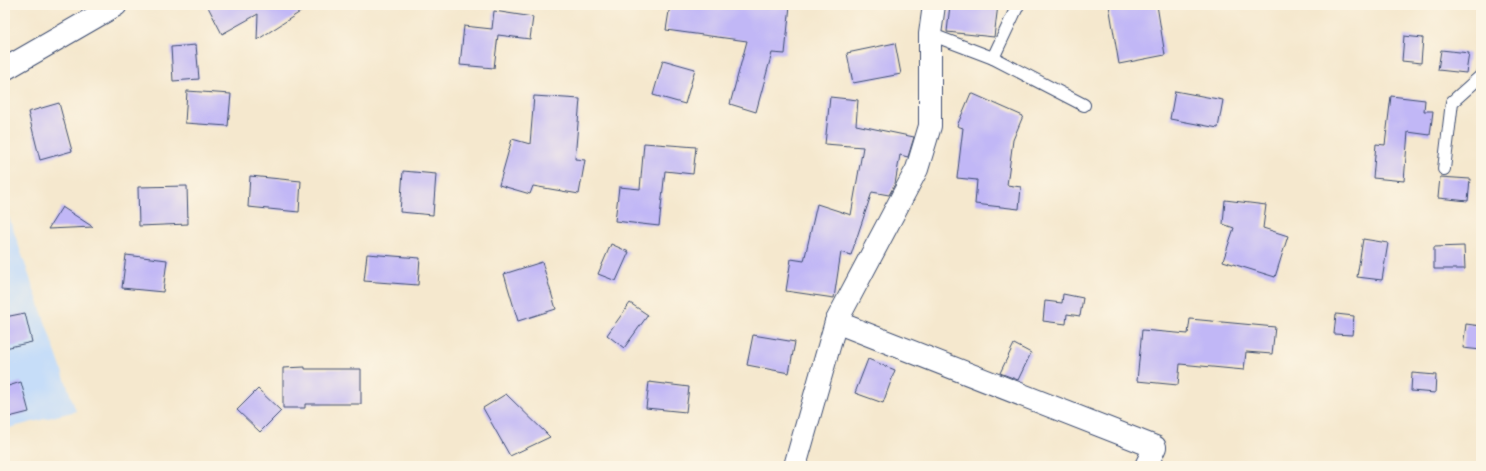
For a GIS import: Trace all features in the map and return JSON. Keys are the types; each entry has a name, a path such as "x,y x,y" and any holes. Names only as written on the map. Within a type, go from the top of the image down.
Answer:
{"street":[{"path":"5,69 116,5"},
{"path":"795,466 836,322 917,169 930,126 930,34 934,5"},
{"path":"836,322 1155,447 1146,466"}],"lane":[{"path":"993,58 1018,5"},
{"path":"930,34 993,58 1084,105"},
{"path":"1444,169 1452,102 1481,76"}],"shaded area":[{"path":"5,206 76,411 5,429"}],"building":[{"path":"207,5 311,5 257,40 258,14 222,34"},
{"path":"670,5 790,5 785,54 772,53 756,112 730,104 747,41 666,30"},
{"path":"950,5 998,5 994,37 947,32"},
{"path":"1109,5 1157,5 1165,55 1119,64"},
{"path":"494,11 533,17 530,39 498,35 494,68 460,65 464,26 492,29"},
{"path":"1404,36 1423,38 1421,63 1402,61"},
{"path":"895,43 901,74 853,83 847,53"},
{"path":"196,45 199,79 173,81 171,47"},
{"path":"1441,50 1469,53 1466,73 1438,70"},
{"path":"663,60 695,69 685,104 653,95"},
{"path":"187,91 231,94 228,126 185,123"},
{"path":"1175,91 1223,100 1218,128 1170,119"},
{"path":"971,93 1023,116 1013,140 1007,185 1021,187 1019,209 975,204 977,180 957,178 963,128 957,126"},
{"path":"534,96 580,99 575,159 585,160 579,194 533,186 530,194 499,185 512,139 530,144"},
{"path":"1391,96 1425,100 1424,111 1433,111 1430,135 1408,132 1404,181 1373,178 1376,144 1385,145"},
{"path":"830,97 858,100 856,125 914,137 908,157 900,155 895,184 889,195 872,192 851,255 841,252 834,298 786,291 791,259 804,261 817,204 851,215 863,147 825,144"},
{"path":"59,103 72,151 40,160 28,112"},
{"path":"644,143 696,147 693,174 665,171 659,226 615,221 619,187 640,189"},
{"path":"403,171 436,174 433,215 400,212"},
{"path":"250,176 301,181 299,212 248,207"},
{"path":"1440,177 1470,179 1468,201 1438,198"},
{"path":"187,186 188,224 139,226 138,187"},
{"path":"1225,200 1266,205 1263,228 1288,236 1275,277 1223,261 1234,228 1223,224"},
{"path":"62,207 93,227 48,229"},
{"path":"1363,239 1388,243 1382,280 1357,277"},
{"path":"611,244 629,252 616,281 598,274"},
{"path":"1464,246 1465,269 1434,269 1434,247"},
{"path":"367,254 420,258 418,285 364,281"},
{"path":"126,255 167,260 163,292 122,288"},
{"path":"542,262 556,309 518,321 504,274"},
{"path":"1063,294 1083,298 1080,316 1067,314 1066,324 1043,321 1045,301 1062,303"},
{"path":"630,303 648,315 624,348 607,335"},
{"path":"25,313 32,342 5,348 5,317"},
{"path":"1336,314 1354,316 1352,335 1334,334"},
{"path":"1190,319 1275,327 1272,354 1246,352 1244,370 1180,364 1178,385 1137,381 1142,330 1188,334"},
{"path":"1466,324 1481,326 1481,350 1463,348"},
{"path":"753,335 795,342 789,373 747,365"},
{"path":"1014,344 1031,353 1018,380 1000,373"},
{"path":"868,359 895,370 883,403 855,393"},
{"path":"305,367 305,369 361,369 361,404 305,404 305,408 283,408 283,368"},
{"path":"1412,373 1436,375 1435,393 1411,391"},
{"path":"21,382 29,412 5,418 5,387"},
{"path":"649,382 689,387 686,412 646,408"},
{"path":"258,389 281,411 260,432 237,410"},
{"path":"506,394 550,437 510,456 483,408"}]}
